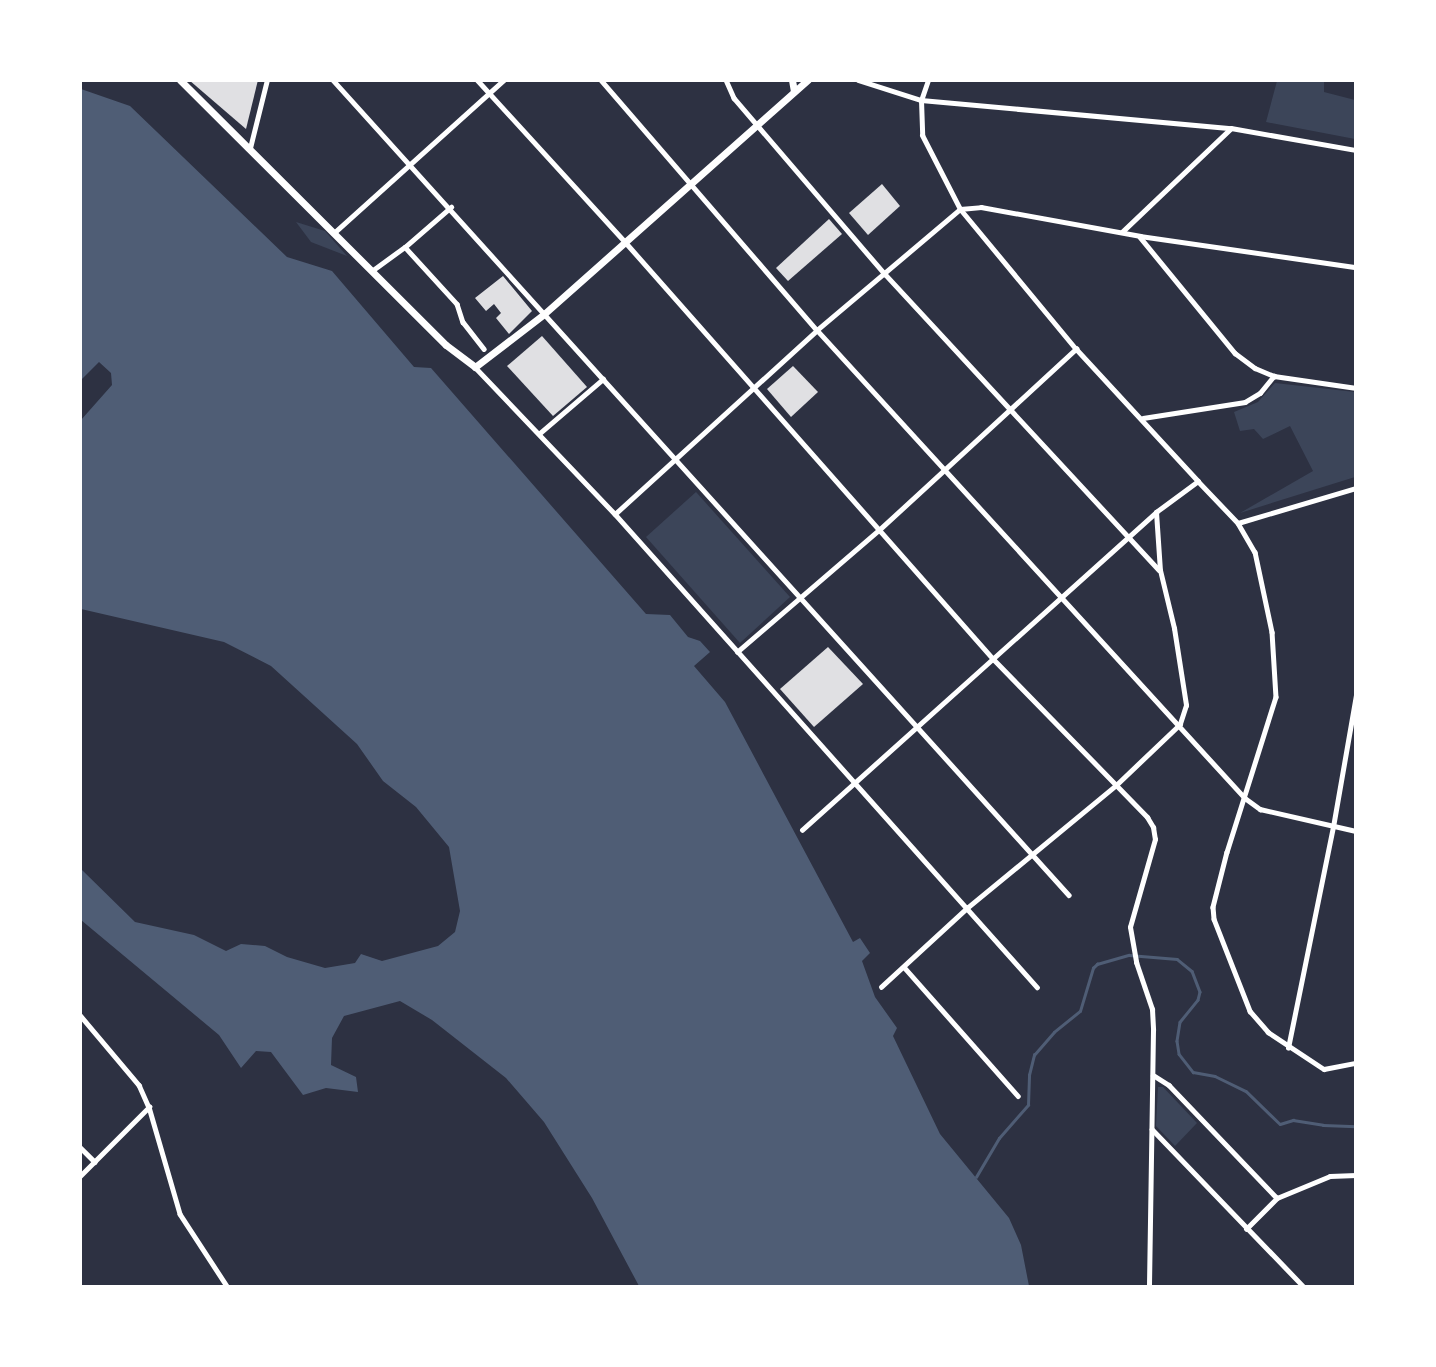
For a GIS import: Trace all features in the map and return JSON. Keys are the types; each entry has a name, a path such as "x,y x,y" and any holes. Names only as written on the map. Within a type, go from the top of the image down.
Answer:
{"main road":[{"path":"180,80 446,345 475,367 544,314 808,80"},
{"path":"792,80 794,91"}],"street":[{"path":"250,148 267,80"},
{"path":"333,80 451,207 674,461 1069,895"},
{"path":"477,80 624,241 993,659 1147,817 1155,839 1130,927 1136,962 1152,1009 1149,1286"},
{"path":"335,232 504,80"},
{"path":"601,80 688,184 817,330 1245,798 1260,809 1356,831"},
{"path":"726,80 730,92 885,274 1160,570"},
{"path":"858,80 921,100 1231,128 1356,150"},
{"path":"928,80 921,100 922,135 960,209 1076,349 1238,523 1255,552 1272,632 1276,697 1227,852 1213,907 1214,919 1250,1011 1268,1032 1288,1048 1324,1069 1356,1063"},
{"path":"1122,232 1231,128"},
{"path":"373,270 405,247 451,207"},
{"path":"615,514 752,387 960,209 981,207 1140,236 1356,268"},
{"path":"1140,236 1235,353 1274,376 1356,388"},
{"path":"405,247 457,304 463,322 484,349"},
{"path":"737,652 879,530 1076,349"},
{"path":"475,367 615,514 1037,987"},
{"path":"1143,418 1245,402 1260,393 1274,376"},
{"path":"540,433 603,379"},
{"path":"802,830 1063,599 1156,512 1198,481"},
{"path":"1238,523 1356,488"},
{"path":"881,987 967,908 1116,785 1180,724 1186,705 1184,684 1160,570 1156,512"},
{"path":"1288,1048 1333,827 1356,695"},
{"path":"904,967 1018,1096"},
{"path":"80,1015 139,1085 149,1107 180,1214 227,1286"},
{"path":"1153,1075 1169,1085 1277,1198"},
{"path":"80,1176 149,1107"},
{"path":"1152,1129 1303,1286"},
{"path":"80,1147 95,1162"},
{"path":"1246,1229 1277,1198 1330,1176 1356,1175"}],"shaded area":[{"path":"1277,81 1324,81 1324,92 1355,100 1355,139 1266,122"},
{"path":"81,89 130,106 287,257 332,271 414,367 431,368 646,614 670,615 688,637 700,641 710,652 694,666 725,702 853,942 860,938 870,953 862,961 875,997 897,1028 893,1036 940,1134 1009,1218 1021,1245 1029,1286 639,1286 592,1198 544,1122 506,1078 432,1020 400,1001 344,1016 332,1038 331,1065 356,1077 358,1092 326,1088 303,1095 271,1052 256,1051 241,1068 219,1035 81,920 81,869 135,922 194,935 226,951 241,944 265,946 287,957 325,968 355,963 361,954 382,961 438,946 455,932 460,911 449,847 416,807 383,781 357,744 271,666 224,642 81,609 81,420 112,385 111,373 99,362 81,380"},
{"path":"296,222 325,231 347,256 311,242"},
{"path":"1275,383 1355,392 1355,477 1240,513 1313,471 1290,426 1263,439 1254,429 1240,431 1234,412 1258,402"},
{"path":"696,492 790,597 740,643 646,537"},
{"path":"1158,1087 1163,1087 1197,1123 1175,1146 1156,1126"}],"building":[{"path":"189,80 258,80 246,129"},
{"path":"882,184 900,206 868,235 849,213"},
{"path":"829,219 842,234 788,281 776,268"},
{"path":"503,276 532,311 509,334 496,318 501,313 494,304 486,311 475,298"},
{"path":"542,336 587,387 553,416 507,366"},
{"path":"793,366 818,392 791,417 767,389"},
{"path":"828,647 863,684 814,727 780,689"}],"waterway":[{"path":"976,1177 999,1138 1028,1105 1029,1075 1034,1055 1054,1032 1080,1011 1093,968 1097,964 1129,955 1177,959 1192,971 1200,992 1198,1000 1180,1022 1177,1041 1179,1054 1193,1072 1215,1076 1246,1091 1280,1124 1293,1120 1323,1125 1356,1126"}]}
